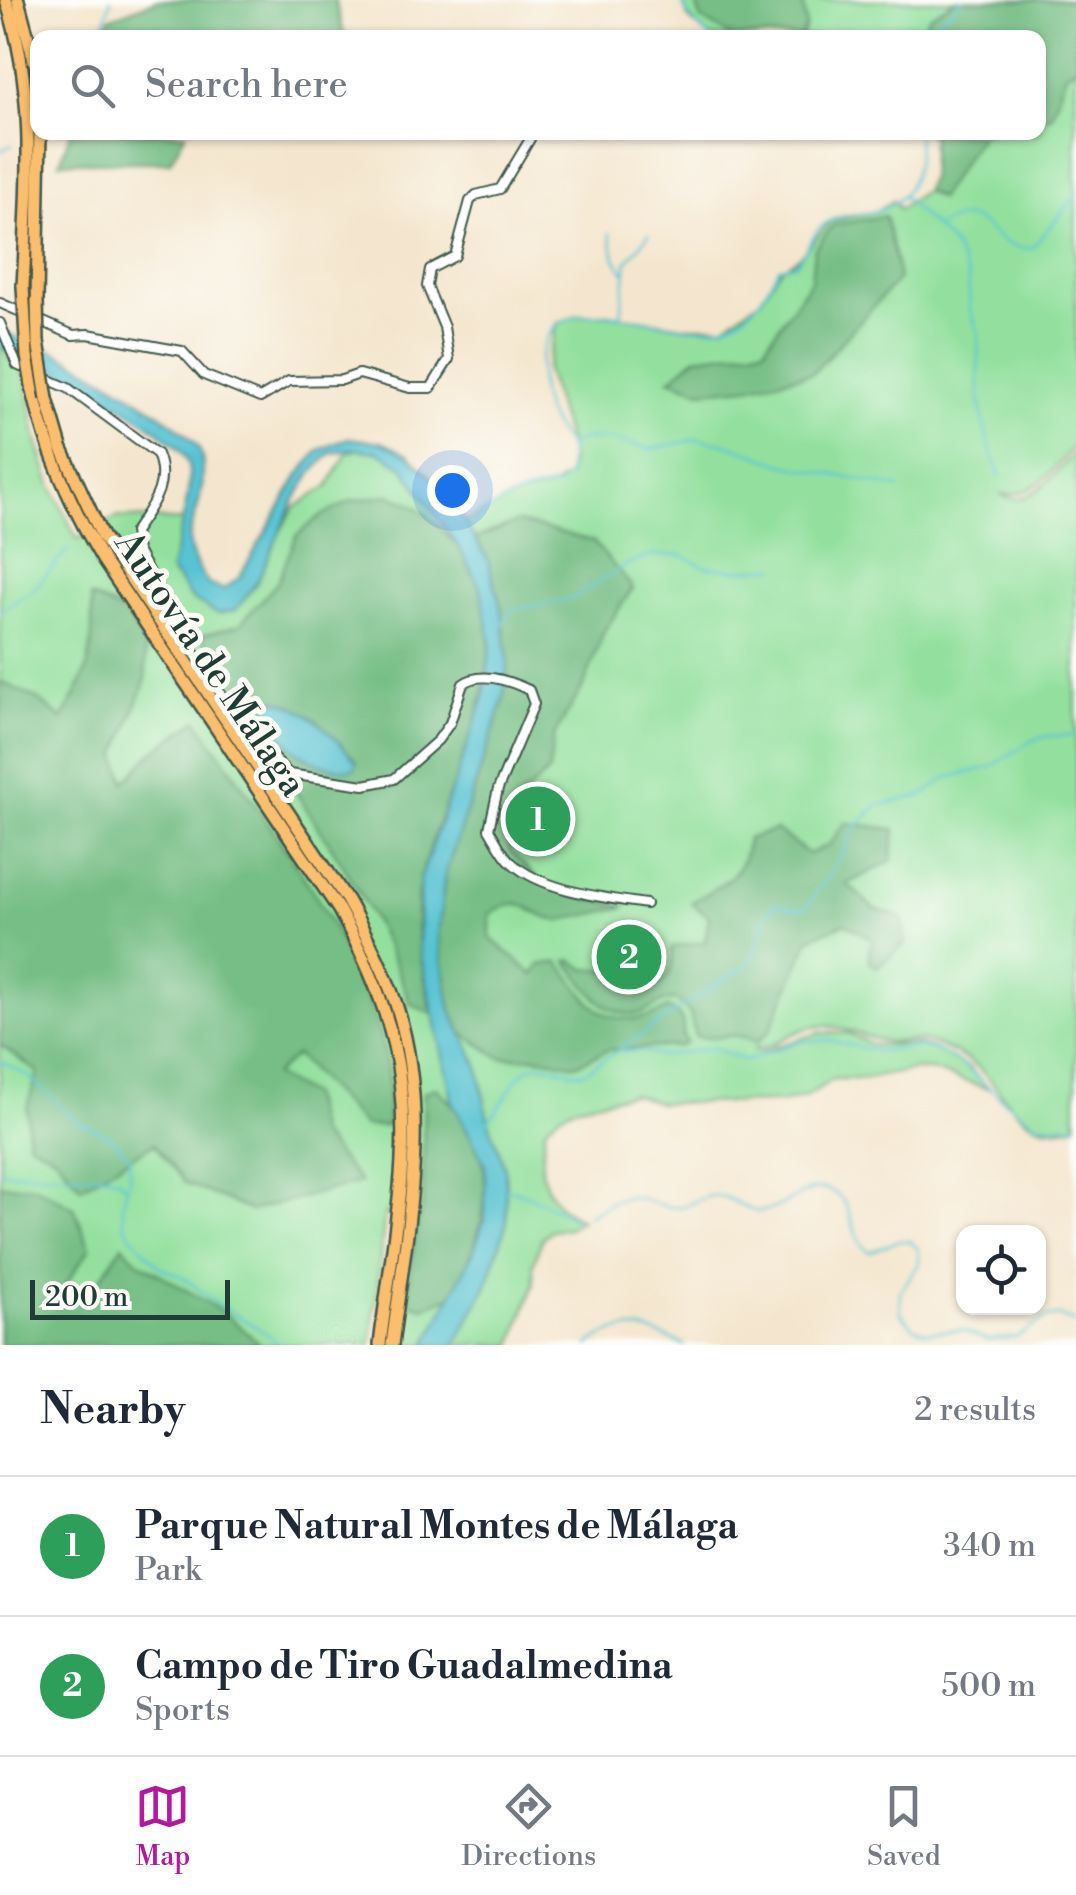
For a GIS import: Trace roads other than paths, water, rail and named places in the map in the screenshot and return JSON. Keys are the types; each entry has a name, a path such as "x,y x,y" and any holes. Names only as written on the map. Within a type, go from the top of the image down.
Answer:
{"highway":[{"name":"Autovía de Málaga","path":"6,0 28,96 23,286 27,356 55,468 103,560 339,910 360,948 385,1011 395,1048 402,1112 400,1179 380,1345"},
{"path":"21,4 30,42"},
{"name":"Autovía de Málaga","path":"40,140 38,340 60,447 102,536 347,900 392,993 406,1049 414,1112 411,1180 392,1345"}],"street":[{"path":"0,304 73,335 88,334 182,351 204,375 260,398 289,381 342,380 359,374 410,388 431,388 449,359 444,327 427,286 430,269 455,256 470,202 476,196 500,189 529,140"},
{"path":"2,325 17,365 68,388 158,454 163,468 161,491 134,532 138,551 191,648 243,728 289,774 364,785 394,779 438,740 450,723 463,684 470,678 513,682 529,690 534,704 498,789 490,829 508,860 530,878 646,904"}],"water":[{"path":"0,331 50,350 109,381 178,427 193,442 201,454 203,477 190,541 209,585 224,589 239,578 299,475 319,450 348,438 381,442 408,454 448,494 488,560 502,612 508,663 503,702 445,875 438,936 451,1011 478,1065 488,1120 505,1168 507,1222 486,1287 455,1345 426,1345 471,1257 485,1218 485,1164 453,1103 419,947 420,880 484,697 491,642 481,589 458,546 402,466 379,452 352,449 330,454 312,473 294,501 257,582 236,610 218,614 193,600 171,571 189,488 188,464 179,450 104,396 0,348"},
{"path":"265,699 292,705 317,721 357,762 354,769 322,764 292,748"}],"waterway":[{"path":"102,30 111,0"},
{"path":"681,0 687,14 702,30"},
{"path":"928,30 962,0"},
{"path":"469,527 510,499 558,486 568,475 570,446 546,411 540,380 547,339 563,322 585,315 612,315 698,328 733,322 757,303 779,267 796,264 825,224 842,216 878,211 899,199 912,180 917,140"},
{"path":"0,151 12,145"},
{"path":"937,227 967,218 978,221 1005,242 1032,248 1076,196"},
{"path":"903,197 953,245 968,276 970,310 978,331 979,398 1000,476"},
{"path":"610,233 615,259 625,273"},
{"path":"621,315 627,262 649,234"},
{"path":"571,445 583,439 609,439 650,449 698,439 786,465 900,488"},
{"path":"0,612 35,588 68,549"},
{"path":"502,625 510,611 574,598 624,566 651,555 682,555 703,566 735,570 777,567"},
{"path":"485,1123 522,1073 530,1068 544,1065 585,1072 745,966 756,950 770,909 775,903 805,908 830,876 854,829 877,806 924,795 946,778 991,767 1029,742 1046,736 1076,735"},
{"path":"623,1051 662,1056 713,1048 746,1061 798,1042 828,1040 876,1051 917,1047 937,1050 962,1064 1037,1124 1076,1125"},
{"path":"0,1061 27,1075 77,1121 111,1137 130,1158 122,1206 124,1224 160,1267 183,1277 279,1345"},
{"path":"0,1172 102,1175 117,1178 125,1186"},
{"path":"506,1189 532,1197 577,1220"},
{"path":"588,1216 628,1197 676,1207 719,1196 751,1210 766,1211 805,1192 825,1189 842,1199 858,1238 869,1252 898,1241 910,1241 919,1250 919,1264 900,1292 901,1314 914,1327 926,1332 961,1330 987,1340 1017,1337 1046,1318 1059,1316 1076,1323"},
{"path":"589,1345 624,1329 648,1331 685,1345"}],"place":[{"name":"Parque Natural Montes de Málaga","path":"538,819"},
{"name":"Campo de Tiro Guadalmedina","path":"629,957"}]}
